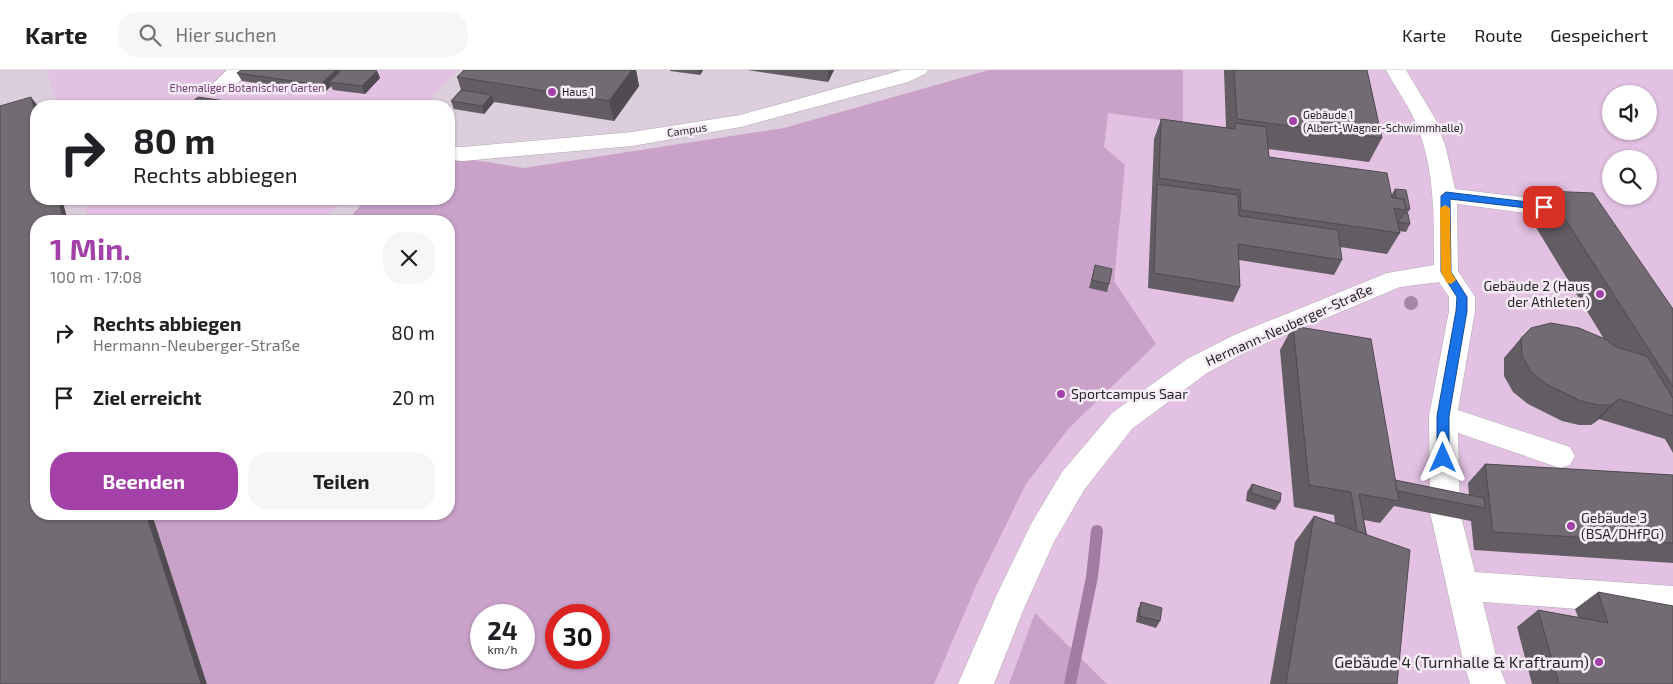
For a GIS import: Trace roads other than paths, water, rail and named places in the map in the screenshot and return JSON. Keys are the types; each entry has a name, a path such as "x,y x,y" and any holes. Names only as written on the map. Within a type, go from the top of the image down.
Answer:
{"street":[{"path":"217,89 239,70"},
{"name":"Campus","path":"455,153 632,139 732,123 901,78 918,70"},
{"path":"1396,70 1425,120 1435,148 1446,196 1446,272 1462,297 1462,311 1443,416 1445,512 1480,660 1488,684"},
{"path":"1446,196 1564,209 1578,212 1588,222"},
{"name":"Hermann-Neuberger-Straße","path":"976,684 1009,605 1042,534 1073,481 1122,421 1197,366 1243,342 1396,279 1446,272"},
{"path":"1443,416 1560,456"},
{"path":"1462,586 1673,601"}],"waterway":[{"path":"1070,684 1092,577 1097,530"}],"place":[{"name":"Haus 1","path":"552,92"},
{"name":"Gebäude 1 (Albert-Wagner-Schwimmhalle)","path":"1293,121"},
{"name":"Gebäude 2 (Haus der Athleten)","path":"1600,294"},
{"name":"Sportcampus Saar","path":"1061,394"},
{"name":"Gebäude 3 (BSA/DHfPG)","path":"1571,526"},
{"name":"Gebäude 4 (Turnhalle & Kraftraum)","path":"1599,662"}],"park label":[{"name":"Ehemaliger Botanischer Garten","path":"247,88"}]}
